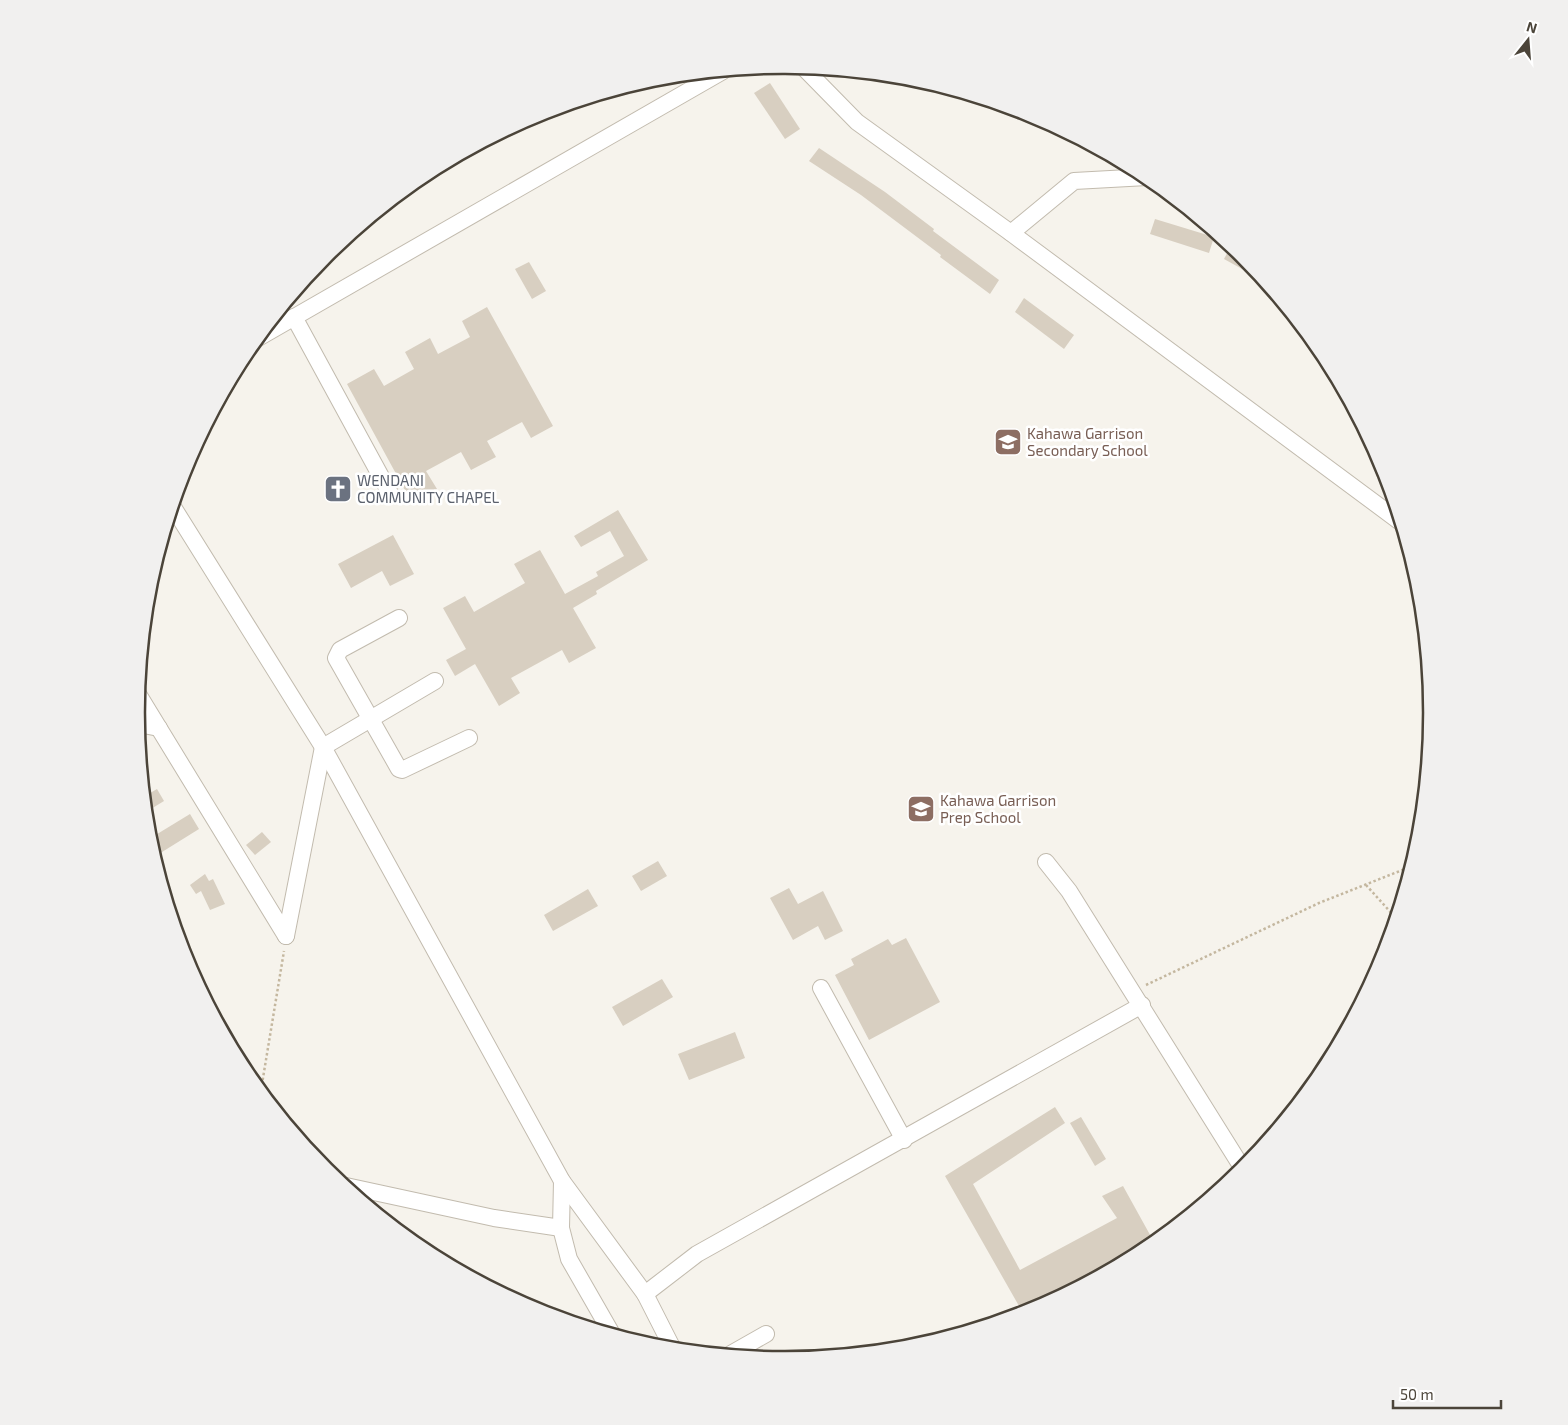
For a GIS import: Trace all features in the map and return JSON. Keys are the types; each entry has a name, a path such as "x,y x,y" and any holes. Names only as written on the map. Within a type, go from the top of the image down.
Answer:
{"street":[{"path":"810,75 856,122 1011,233 1392,515"},
{"path":"274,329 711,78"},
{"path":"1011,233 1074,181 1134,178"},
{"path":"294,317 391,495"},
{"path":"177,514 323,747 562,1181 645,1294 669,1341"},
{"path":"399,618 340,650 337,654 336,658 370,720 399,769 402,770 469,738"},
{"path":"286,936 323,747 435,681"},
{"path":"145,706 286,936"},
{"path":"146,725 159,728"},
{"path":"1046,862 1069,891 1239,1161"},
{"path":"821,988 904,1140"},
{"path":"645,1294 697,1254 904,1140 1137,998"},
{"path":"562,1181 561,1228 570,1259 607,1325"},
{"path":"358,1189 494,1218 561,1228"},
{"path":"738,1350 766,1334"}],"path":[{"path":"1137,998 1319,903 1403,870"},
{"path":"1366,885 1391,911"},
{"path":"262,1079 286,936"}],"building":[{"path":"770,83 800,129 785,139 754,93"},
{"path":"819,148 885,192 934,229 933,231 999,280 990,294 861,195 809,161"},
{"path":"1155,219 1209,235 1213,240 1209,253 1150,234"},
{"path":"1227,253 1245,271 1224,259"},
{"path":"529,262 546,291 532,299 515,269"},
{"path":"1024,298 1074,335 1064,349 1015,312"},
{"path":"487,307 553,426 531,438 522,422 487,441 496,457 471,470 461,452 426,471 437,489 412,503 347,384 374,369 384,386 414,369 405,352 430,338 438,354 470,337 462,321"},
{"path":"618,510 648,560 596,591 597,594 573,608 596,648 569,663 562,650 511,678 520,693 499,706 475,664 455,676 446,660 466,649 443,608 465,596 474,612 525,583 514,564 540,550 565,594 598,576 596,572 624,556 610,531 581,547 574,536"},
{"path":"393,535 414,574 390,586 382,571 351,588 338,564"},
{"path":"157,789 164,801 153,808 151,793"},
{"path":"190,814 199,829 161,852 157,834"},
{"path":"262,832 271,842 255,855 246,845"},
{"path":"658,861 667,876 641,891 632,876"},
{"path":"205,874 209,881 213,879 225,904 210,910 201,891 196,894 190,885"},
{"path":"789,888 798,904 823,891 843,931 825,940 818,926 793,940 770,898"},
{"path":"588,889 598,906 553,931 544,915"},
{"path":"906,938 940,1002 869,1040 835,975 854,965 851,959 888,939 892,945"},
{"path":"662,979 673,997 623,1026 612,1007"},
{"path":"735,1032 745,1058 689,1080 678,1054"},
{"path":"1055,1107 1065,1123 973,1184 1020,1270 1117,1218 1102,1196 1123,1186 1150,1236 1103,1266 1067,1285 1019,1306 945,1176"},
{"path":"1081,1117 1106,1159 1095,1166 1070,1123"}],"place":[{"name":"Kahawa Garrison Secondary School","path":"1008,442"},
{"name":"WENDANI COMMUNITY CHAPEL","path":"338,489"},
{"name":"Kahawa Garrison Prep School","path":"921,809"}]}
